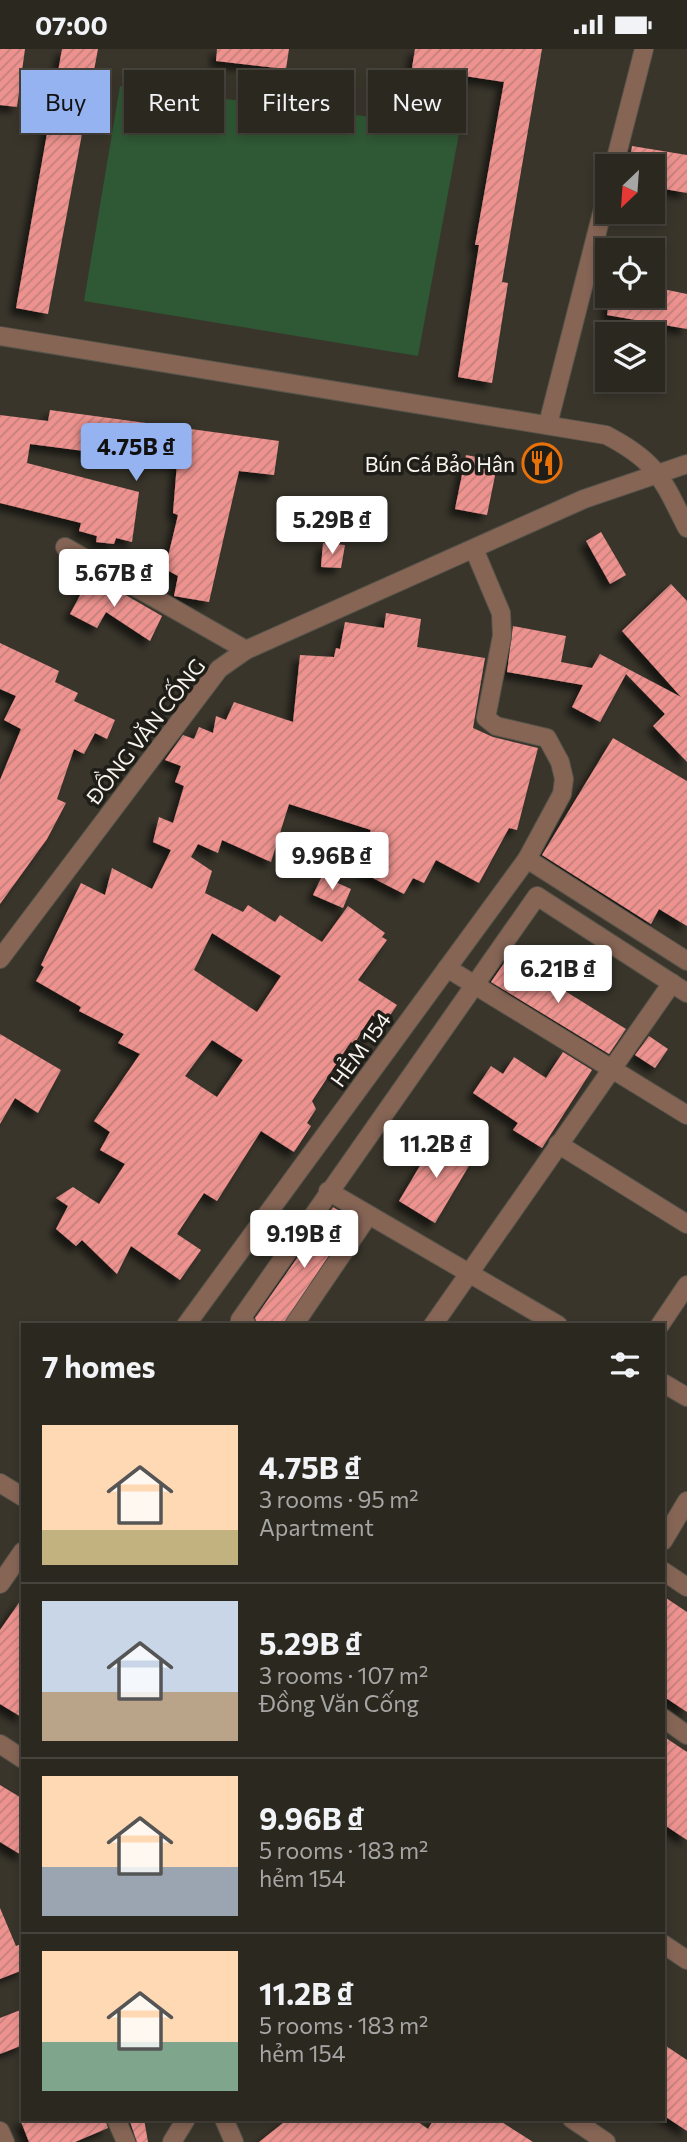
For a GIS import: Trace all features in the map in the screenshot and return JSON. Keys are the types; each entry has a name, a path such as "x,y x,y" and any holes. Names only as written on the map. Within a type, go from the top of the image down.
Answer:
{"street":[{"path":"617,154 644,49"},
{"path":"548,424 599,224"},
{"path":"0,336 607,435 632,449 660,474 687,529"},
{"name":"ĐỒNG VĂN CỐNG","path":"0,959 219,670 246,650 584,499 687,464"},
{"path":"65,547 246,650"},
{"name":"HẺM 154","path":"187,1323 527,859 562,795 562,771 551,742 543,736 496,726 486,718 502,636 501,613 474,549"},
{"path":"527,859 687,961"},
{"path":"244,1323 240,1320 328,1191 537,896 687,993"},
{"path":"447,968 687,1115"},
{"path":"434,1323 672,983"},
{"path":"558,1144 687,1224"},
{"path":"328,1191 554,1323"},
{"path":"295,1323 368,1216"},
{"path":"661,1323 687,1285"},
{"path":"665,1384 687,1397"},
{"path":"0,1483 21,1496"},
{"path":"665,1538 687,1501"},
{"path":"0,1584 21,1554"},
{"path":"665,1572 687,1587"},
{"path":"665,1719 687,1735"},
{"path":"0,1744 21,1758"},
{"path":"665,1945 687,1960"},
{"path":"117,2121 126,2142"},
{"path":"172,2142 185,2121"},
{"path":"225,2121 234,2142"},
{"path":"575,2121 606,2142"},
{"path":"0,2131 5,2142"}],"green space":[{"path":"120,86 124,86 124,133 224,133 224,99 238,101 238,133 354,133 354,115 368,117 368,133 459,133 418,356 84,301"}],"building":[{"path":"0,49 25,49 17,107 0,105"},
{"path":"62,49 98,49 94,70 58,70"},
{"path":"217,49 289,49 286,69 216,61"},
{"path":"415,49 542,49 502,282 508,283 492,383 458,377 479,245 475,245 504,82 466,76 466,70 412,68"},
{"path":"47,133 82,133 48,314 16,308"},
{"path":"632,146 687,155 687,193 665,189 665,154 631,154"},
{"path":"665,289 687,294 687,329 665,325 665,322 647,322 607,315 608,308 665,308"},
{"path":"50,410 279,441 274,475 239,471 209,602 174,596 178,576 165,569 178,515 173,513 177,463 30,444 27,463 139,492 132,542 116,538 114,544 96,542 97,536 79,531 81,523 0,503 0,415 48,421"},
{"path":"466,455 498,461 487,515 455,509"},
{"path":"601,532 626,575 610,584 586,541"},
{"path":"323,543 345,545 341,568 321,567"},
{"path":"91,575 162,616 150,641 106,612 97,628 70,614"},
{"path":"671,584 687,601 687,762 653,726 665,714 626,674 600,722 572,707 583,685 507,672 513,626 566,636 561,662 592,668 600,654 681,697 622,631"},
{"path":"386,613 421,619 417,647 485,658 473,728 493,737 538,748 517,830 509,828 479,883 436,860 424,883 413,878 404,894 361,872 369,856 360,852 371,830 289,804 271,862 222,840 218,853 198,844 191,857 212,871 205,893 243,912 248,905 275,922 280,915 322,942 348,906 385,933 382,937 387,940 358,980 397,1005 385,1023 372,1015 354,1044 351,1042 348,1046 312,1101 316,1109 307,1123 311,1126 294,1152 261,1131 217,1201 204,1193 177,1234 201,1250 180,1280 131,1246 117,1274 82,1240 76,1246 56,1229 68,1206 56,1198 73,1187 99,1204 125,1164 100,1150 110,1132 94,1121 140,1054 118,1043 124,1034 79,1011 81,1007 36,981 44,967 41,965 81,883 105,895 112,868 152,889 171,850 153,842 159,817 173,823 184,786 175,782 181,766 165,760 183,735 194,739 199,727 213,733 216,716 226,720 234,702 293,722 300,655 334,657 336,648 340,649 345,622 384,628","holes":["212,933 281,976 257,1012 194,970","212,1040 243,1060 217,1097 185,1076"]},
{"path":"0,643 59,671 55,682 78,693 74,701 115,720 107,739 95,733 84,754 74,749 57,799 66,803 47,839 0,904 0,780 21,729 4,720 16,696 0,689"},
{"path":"613,738 687,781 687,926 659,909 651,924 542,855"},
{"path":"322,876 351,889 343,908 313,895"},
{"path":"509,956 626,1029 609,1054 491,982"},
{"path":"0,1034 61,1070 38,1113 15,1098 0,1124"},
{"path":"649,1036 668,1049 655,1068 635,1055"},
{"path":"563,1052 592,1070 542,1148 513,1130 518,1123 473,1093 491,1066 503,1074 514,1057 546,1078"},
{"path":"437,1137 473,1159 435,1223 399,1201"},
{"path":"333,1207 353,1219 284,1323 257,1323 255,1318"},
{"path":"665,1597 687,1612 687,1712 665,1697"},
{"path":"21,1600 21,1717 0,1704 0,1630"},
{"path":"665,1737 687,1752 687,1840 665,1825"},
{"path":"0,1785 21,1798 21,1855 0,1842"},
{"path":"0,1908 16,1946 21,1944 21,1971 0,1979"},
{"path":"21,2010 21,2046 0,2054 0,2018"},
{"path":"665,2045 687,2060 687,2131 665,2116"},
{"path":"20,2119 106,2121 108,2128 75,2142 29,2142"},
{"path":"130,2121 144,2121 148,2142 137,2142"},
{"path":"285,2121 417,2121 428,2129 433,2121 500,2121 533,2142 259,2142"}],"place":[{"name":"Bún Cá Bảo Hân","path":"542,463"}]}
